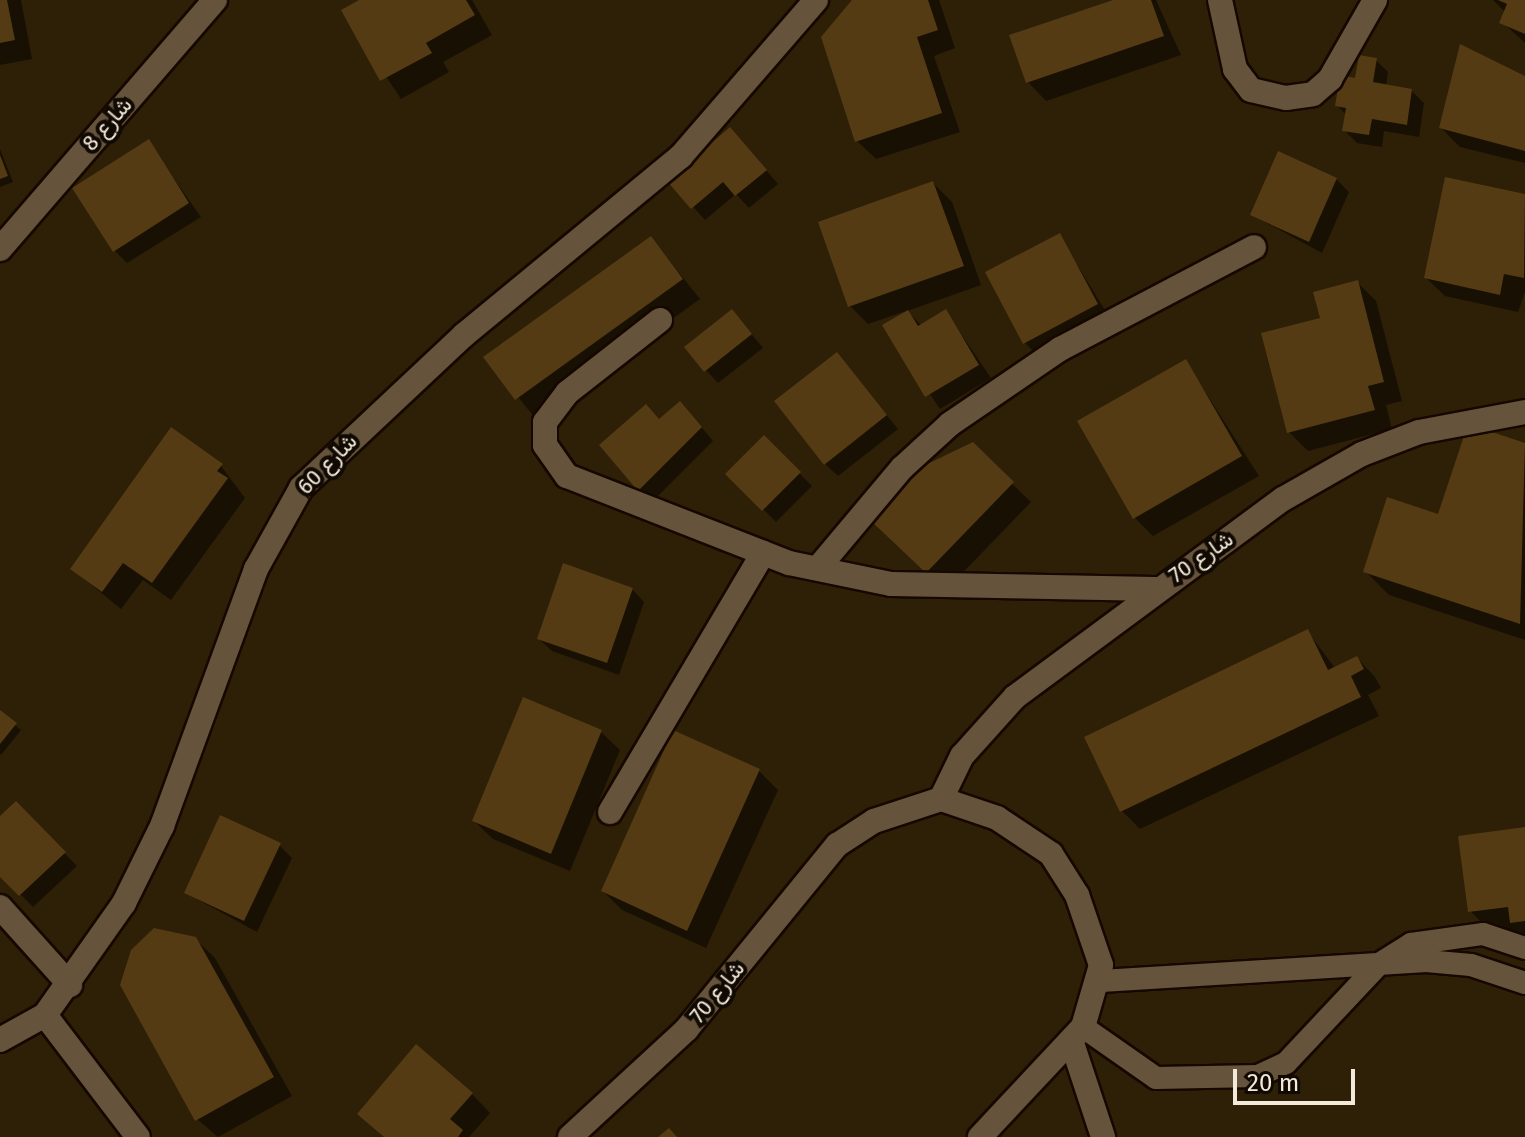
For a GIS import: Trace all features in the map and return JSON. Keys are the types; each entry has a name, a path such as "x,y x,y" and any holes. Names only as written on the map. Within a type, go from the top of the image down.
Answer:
{"street":[{"name":"شارع 8","path":"0,249 215,0"},
{"name":"شارع 60","path":"0,1040 45,1015 102,943 156,838 256,569 301,488 464,335 681,156 816,0"},
{"path":"1220,0 1235,69 1251,90 1286,98 1313,94 1330,79 1375,0"},
{"path":"818,568 902,468 950,424 1060,349 1254,247"},
{"path":"660,320 567,393 545,422 545,445 567,476 763,553 891,584 1155,589"},
{"name":"شارع 70","path":"570,1137 686,1030 837,845 874,821 941,799 962,756 1015,697 1155,589 1283,499 1362,454 1419,432 1525,412"},
{"path":"610,812 763,553"},
{"path":"941,799 997,818 1062,868 1096,940 1101,981 1078,1035 980,1137"},
{"path":"0,907 70,985"},
{"path":"45,1015 138,1137"},
{"path":"1078,1035 1103,1137"}],"lane":[{"path":"1078,1035 1156,1078 1258,1076 1286,1063 1379,964 1443,936 1483,934 1525,948"},
{"path":"1101,981 1379,964 1471,965 1525,983"}],"building":[{"path":"0,0 7,0 15,40 0,43"},
{"path":"359,0 466,0 475,15 426,43 432,53 380,81 341,10"},
{"path":"852,0 928,0 938,30 917,37 942,113 855,142 821,37"},
{"path":"1113,0 1151,0 1164,36 1026,83 1009,35"},
{"path":"1498,0 1525,0 1525,34 1499,23 1507,4"},
{"path":"1460,44 1525,76 1525,151 1439,128"},
{"path":"1359,55 1377,58 1373,82 1412,89 1407,125 1372,119 1369,135 1342,131 1346,108 1335,106 1340,75 1355,78"},
{"path":"730,127 767,170 735,196 723,182 691,209 667,181"},
{"path":"149,139 189,203 113,252 72,188"},
{"path":"1278,151 1337,178 1309,242 1250,215"},
{"path":"0,155 8,176 0,179"},
{"path":"1445,177 1525,194 1524,278 1504,274 1500,295 1424,278"},
{"path":"933,181 964,266 848,307 818,222"},
{"path":"1060,233 1098,304 1023,344 985,272"},
{"path":"651,236 683,279 515,400 483,357"},
{"path":"1358,280 1384,382 1368,386 1375,410 1287,433 1261,333 1320,318 1313,292"},
{"path":"732,309 752,334 704,372 684,347"},
{"path":"946,309 979,365 925,397 882,325 908,310 918,326"},
{"path":"837,352 887,415 824,465 774,401"},
{"path":"1186,359 1242,456 1133,519 1077,421"},
{"path":"680,401 702,427 638,491 599,445 646,404 659,419"},
{"path":"1468,424 1525,443 1520,624 1363,572 1387,497 1438,514"},
{"path":"171,427 223,464 217,471 228,478 152,583 123,563 102,592 70,569"},
{"path":"764,435 801,472 762,511 725,474"},
{"path":"973,442 1014,482 926,573 870,520 921,467"},
{"path":"563,563 633,588 607,663 537,639"},
{"path":"1308,629 1328,670 1357,656 1364,669 1351,676 1361,697 1120,812 1084,737"},
{"path":"523,697 602,730 551,854 472,821"},
{"path":"0,710 17,723 0,744"},
{"path":"673,730 760,769 687,931 601,891"},
{"path":"16,801 66,852 19,896 0,877 0,816"},
{"path":"220,815 281,843 244,921 184,893"},
{"path":"1525,827 1525,921 1510,923 1508,907 1468,912 1458,836"},
{"path":"154,928 196,937 274,1077 195,1121 120,985 131,950"},
{"path":"416,1044 473,1093 450,1119 463,1130 458,1137 384,1137 357,1114"},
{"path":"669,1128 677,1137 658,1137"}]}
